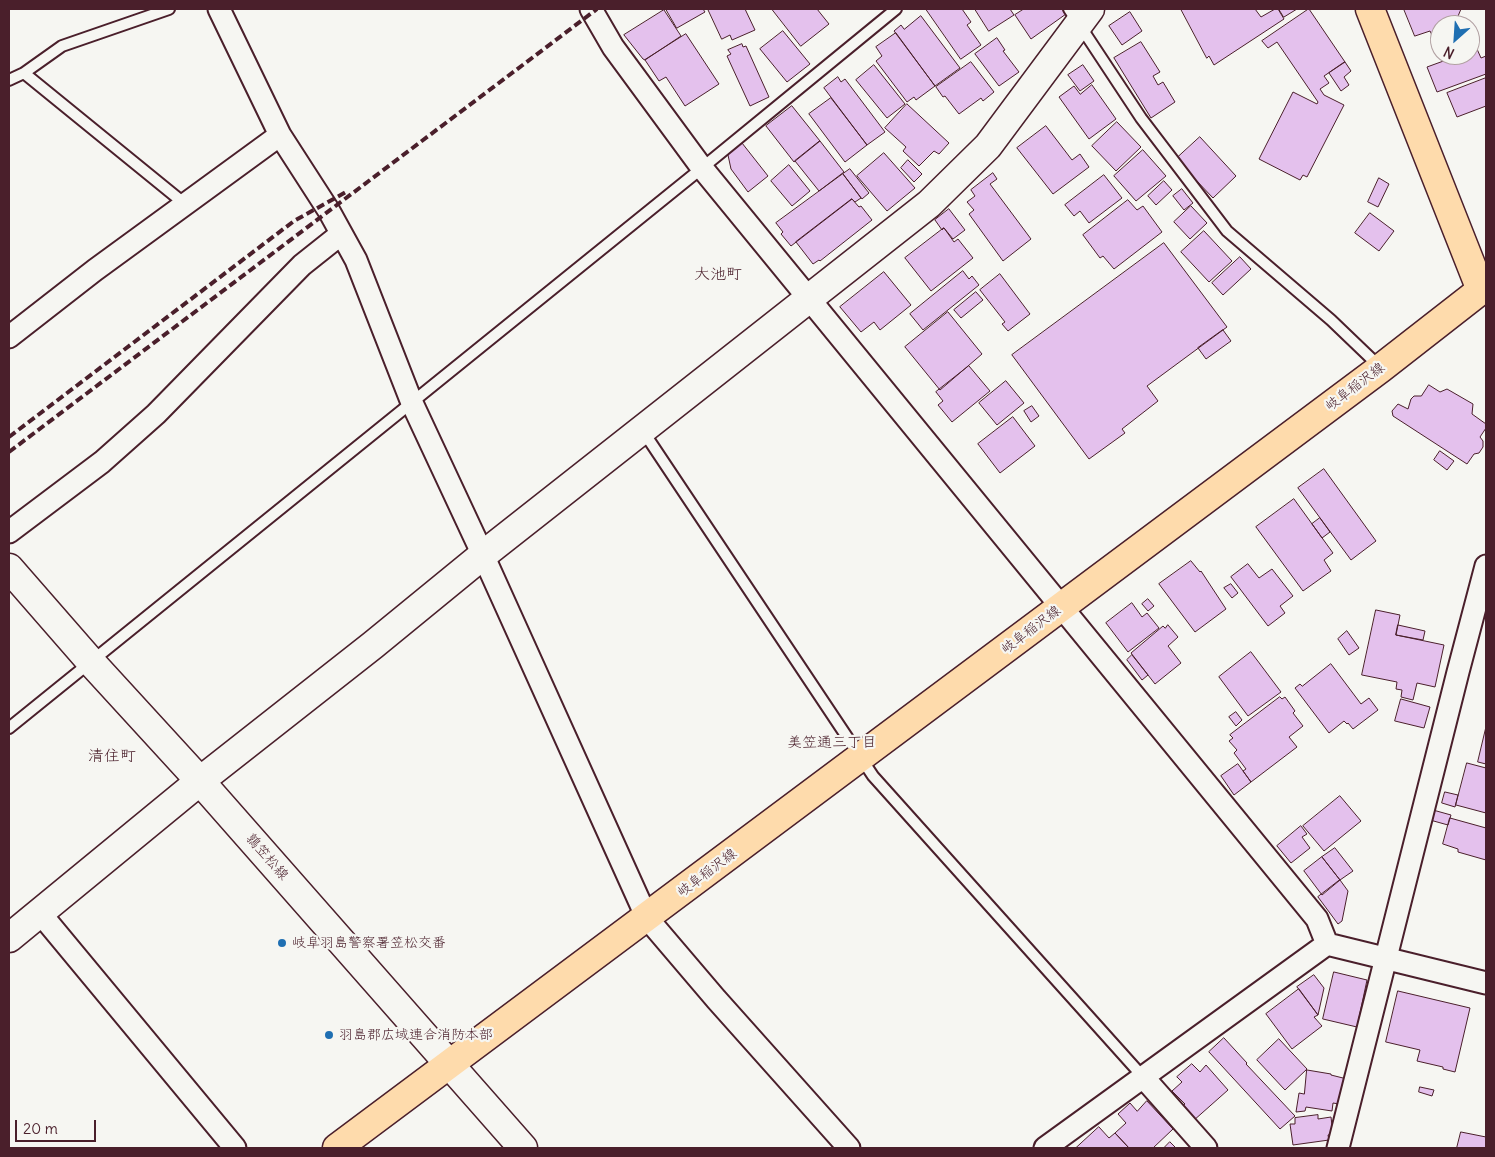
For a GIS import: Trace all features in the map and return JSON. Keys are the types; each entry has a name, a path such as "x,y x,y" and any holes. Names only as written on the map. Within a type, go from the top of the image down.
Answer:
{"main road":[{"name":"岐阜稲沢線","path":"337,1148 1381,368 1485,293 1370,9"}],"street":[{"path":"218,9 280,135 329,211 356,260 412,403 647,918 716,999 850,1148"},
{"path":"591,9 613,47 702,168 1317,919 1327,944"},
{"path":"9,938 200,781 929,204 988,146 1079,14"},
{"path":"9,337 95,270 280,135"},
{"path":"9,532 109,456 156,414 302,265 341,234"},
{"path":"1338,1148 1486,566"},
{"name":"鶉笠松線","path":"9,568 91,662 200,781 522,1148"},
{"path":"40,913 235,1148"},
{"path":"1045,1148 1327,944 1486,983"},
{"path":"1144,1078 1206,1148"}],"lane":[{"path":"9,80 24,73 62,46 169,9"},
{"path":"9,728 896,9"},
{"path":"1079,14 1141,118 1228,231 1331,320 1381,368"},
{"path":"24,73 185,204"},
{"path":"643,430 873,776 1144,1078"}],"building":[{"path":"666,9 703,9 705,12 677,28"},
{"path":"708,9 745,9 755,30 732,40 730,35 722,39"},
{"path":"772,9 817,9 829,24 801,46"},
{"path":"926,9 962,9 971,22 967,25 981,45 961,59"},
{"path":"975,9 1010,9 1014,15 989,31"},
{"path":"1024,9 1062,9 1066,14 1031,39 1015,15"},
{"path":"1181,9 1255,9 1261,17 1278,9 1284,19 1214,65 1209,56 1207,58"},
{"path":"1279,9 1297,9 1284,17"},
{"path":"1309,9 1345,62 1324,76 1329,83 1320,89 1324,95 1344,105 1307,177 1303,175 1300,180 1259,159 1293,92 1317,104 1318,102 1277,42 1268,48 1262,41"},
{"path":"1404,9 1461,9 1458,15 1430,15 1430,31 1415,36"},
{"path":"664,10 681,36 645,60 624,35"},
{"path":"1130,12 1142,31 1122,45 1109,26"},
{"path":"921,16 960,68 935,86 894,31 901,25 904,29"},
{"path":"783,31 810,64 787,82 760,49"},
{"path":"896,33 935,86 916,100 914,97 907,102 876,61 882,56 876,47"},
{"path":"686,34 719,84 685,106 666,77 659,81 645,60"},
{"path":"997,38 1005,50 1003,51 1019,72 999,86 975,54"},
{"path":"1141,42 1160,72 1153,76 1158,85 1163,82 1175,102 1151,118 1114,58"},
{"path":"742,44 743,47 746,46 769,97 750,106 727,56 731,54 728,50"},
{"path":"1480,56 1481,58 1486,56 1486,74 1437,92 1427,67 1432,65 1480,65"},
{"path":"971,62 994,92 983,101 981,98 959,114 936,87"},
{"path":"1345,62 1351,71 1344,77 1349,85 1341,91 1329,73"},
{"path":"874,65 905,104 887,118 856,80"},
{"path":"1083,65 1094,81 1080,91 1068,75"},
{"path":"838,77 841,82 845,79 885,132 867,145 824,88"},
{"path":"1486,78 1486,106 1457,117 1447,93"},
{"path":"1092,85 1116,119 1089,139 1059,97 1074,86 1080,94"},
{"path":"831,98 867,145 845,162 809,114"},
{"path":"907,104 949,143 939,154 934,151 919,166 903,151 906,147 885,128"},
{"path":"792,106 820,141 794,162 766,126"},
{"path":"1117,122 1141,147 1116,171 1092,146"},
{"path":"1046,126 1072,160 1080,154 1089,167 1053,194 1017,148"},
{"path":"1200,137 1236,176 1213,198 1176,159"},
{"path":"820,141 844,172 819,191 795,161"},
{"path":"742,143 768,176 748,192 731,169 728,155"},
{"path":"1143,150 1166,176 1136,201 1114,176"},
{"path":"884,153 915,188 887,211 857,176"},
{"path":"908,160 922,174 914,182 901,168"},
{"path":"789,165 810,191 792,206 771,181"},
{"path":"850,169 869,193 862,199 843,174"},
{"path":"993,173 997,179 990,184 1031,239 1003,261 969,214 974,210 967,202 975,196 971,190"},
{"path":"843,174 861,198 855,202 852,199 791,246 781,234 783,232 776,223"},
{"path":"1104,175 1122,198 1089,223 1080,211 1074,216 1065,205"},
{"path":"1379,178 1389,184 1378,207 1368,202"},
{"path":"1164,181 1172,190 1156,205 1148,196"},
{"path":"1182,189 1193,203 1184,210 1173,196"},
{"path":"852,199 859,207 861,206 872,220 820,261 813,264 796,242"},
{"path":"1128,200 1137,210 1143,206 1162,232 1114,269 1103,256 1100,258 1083,235"},
{"path":"1191,206 1207,223 1190,239 1174,222"},
{"path":"949,209 965,230 953,239 944,228 942,230 935,220"},
{"path":"1370,213 1394,231 1379,251 1355,233"},
{"path":"944,228 954,242 958,239 973,258 931,291 905,258"},
{"path":"1204,231 1232,261 1209,282 1181,252"},
{"path":"1164,243 1227,327 1147,386 1158,401 1122,429 1125,433 1089,459 1012,355"},
{"path":"1240,257 1251,269 1223,295 1212,283"},
{"path":"963,271 969,279 972,276 979,285 923,330 910,314"},
{"path":"884,272 911,305 880,330 874,322 861,332 840,307"},
{"path":"1000,274 1030,314 1008,331 1002,324 1005,322 980,290"},
{"path":"976,292 983,300 961,318 954,310"},
{"path":"948,312 982,354 940,390 905,347"},
{"path":"1223,330 1231,341 1206,359 1198,348"},
{"path":"969,366 990,391 952,422 938,405 943,401 936,392"},
{"path":"1006,381 1024,403 997,425 979,403"},
{"path":"1429,385 1440,392 1447,389 1473,404 1472,414 1486,424 1486,428 1480,437 1483,441 1483,447 1479,453 1474,454 1467,464 1393,416 1392,411 1398,404 1408,409 1411,399 1414,396 1421,396"},
{"path":"1032,406 1039,416 1031,422 1024,411"},
{"path":"1013,417 1035,446 1000,473 978,444"},
{"path":"1440,451 1454,461 1447,470 1434,460"},
{"path":"1324,469 1376,541 1351,560 1298,488"},
{"path":"1294,499 1333,553 1324,560 1331,571 1303,591 1256,527"},
{"path":"1320,518 1330,532 1322,538 1312,524"},
{"path":"1191,561 1201,571 1226,609 1195,632 1159,584"},
{"path":"1248,564 1259,578 1272,569 1293,596 1280,606 1285,613 1268,626 1231,577"},
{"path":"1231,584 1238,593 1232,598 1224,588"},
{"path":"1148,599 1154,606 1148,611 1142,604"},
{"path":"1132,603 1142,617 1147,613 1159,628 1128,652 1106,623"},
{"path":"1376,610 1400,615 1396,635 1444,645 1435,687 1417,683 1413,700 1401,697 1402,690 1396,689 1397,682 1362,675"},
{"path":"1168,625 1178,637 1168,646 1181,663 1155,684 1131,653 1163,626 1165,628"},
{"path":"1398,625 1425,631 1423,640 1396,635"},
{"path":"1347,631 1359,648 1349,655 1338,639"},
{"path":"1251,652 1281,692 1248,716 1219,677"},
{"path":"1132,655 1148,675 1142,680 1127,660"},
{"path":"1331,664 1361,704 1369,698 1378,710 1353,729 1344,721 1329,733 1295,688 1300,684 1302,686"},
{"path":"1280,697 1282,699 1285,697 1295,711 1293,713 1303,726 1289,737 1297,747 1251,782 1243,771 1246,769 1234,753 1237,750 1229,741 1233,738 1230,735"},
{"path":"1401,699 1430,707 1424,728 1395,721"},
{"path":"1236,712 1242,720 1236,726 1229,717"},
{"path":"1486,727 1486,764 1478,762"},
{"path":"1467,763 1486,768 1486,813 1456,805"},
{"path":"1238,764 1251,782 1234,795 1221,776"},
{"path":"1445,792 1458,795 1455,807 1442,803"},
{"path":"1340,796 1361,821 1324,851 1303,826"},
{"path":"1433,810 1451,815 1448,825 1430,820"},
{"path":"1450,818 1486,828 1486,860 1458,852 1458,849 1443,844"},
{"path":"1301,826 1307,834 1302,837 1310,848 1291,863 1277,846"},
{"path":"1335,848 1353,871 1340,880 1322,857"},
{"path":"1322,857 1340,880 1322,895 1304,871"},
{"path":"1340,880 1348,891 1342,921 1338,924 1318,897"},
{"path":"1334,972 1367,980 1357,1027 1323,1019"},
{"path":"1314,975 1324,988 1318,1015 1297,987"},
{"path":"1299,989 1318,1015 1314,1017 1322,1026 1292,1049 1266,1014"},
{"path":"1398,991 1470,1008 1455,1072 1417,1061 1420,1050 1386,1042"},
{"path":"1224,1038 1295,1116 1280,1129 1209,1052"},
{"path":"1279,1039 1307,1069 1285,1090 1257,1060"},
{"path":"1192,1064 1200,1072 1206,1065 1228,1090 1193,1121 1181,1107 1185,1104 1172,1091 1182,1082 1177,1077"},
{"path":"1307,1070 1347,1079 1339,1104 1333,1103 1332,1111 1306,1107 1305,1111 1296,1112 1299,1093 1304,1094"},
{"path":"1420,1087 1434,1090 1432,1096 1419,1092"},
{"path":"1147,1101 1173,1129 1153,1148 1129,1148 1115,1133 1126,1123 1118,1114 1130,1103 1137,1111"},
{"path":"1318,1115 1318,1119 1331,1117 1333,1134 1328,1135 1329,1140 1293,1145 1290,1124 1295,1124 1295,1118"},
{"path":"1099,1127 1109,1138 1115,1133 1129,1148 1076,1148"},
{"path":"1461,1132 1486,1137 1486,1148 1457,1148"},
{"path":"1170,1142 1176,1148 1164,1148"}],"railway":[{"path":"9,452 597,9"},
{"path":"9,437 294,221 346,192"}],"place":[{"name":"岐阜羽島警察署笠松交番","path":"282,943"},
{"name":"羽島郡広域連合消防本部","path":"329,1035"}],"district":[{"name":"大池町","path":"718,274"},
{"name":"美笠通三丁目","path":"832,743"},
{"name":"清住町","path":"112,756"}]}
